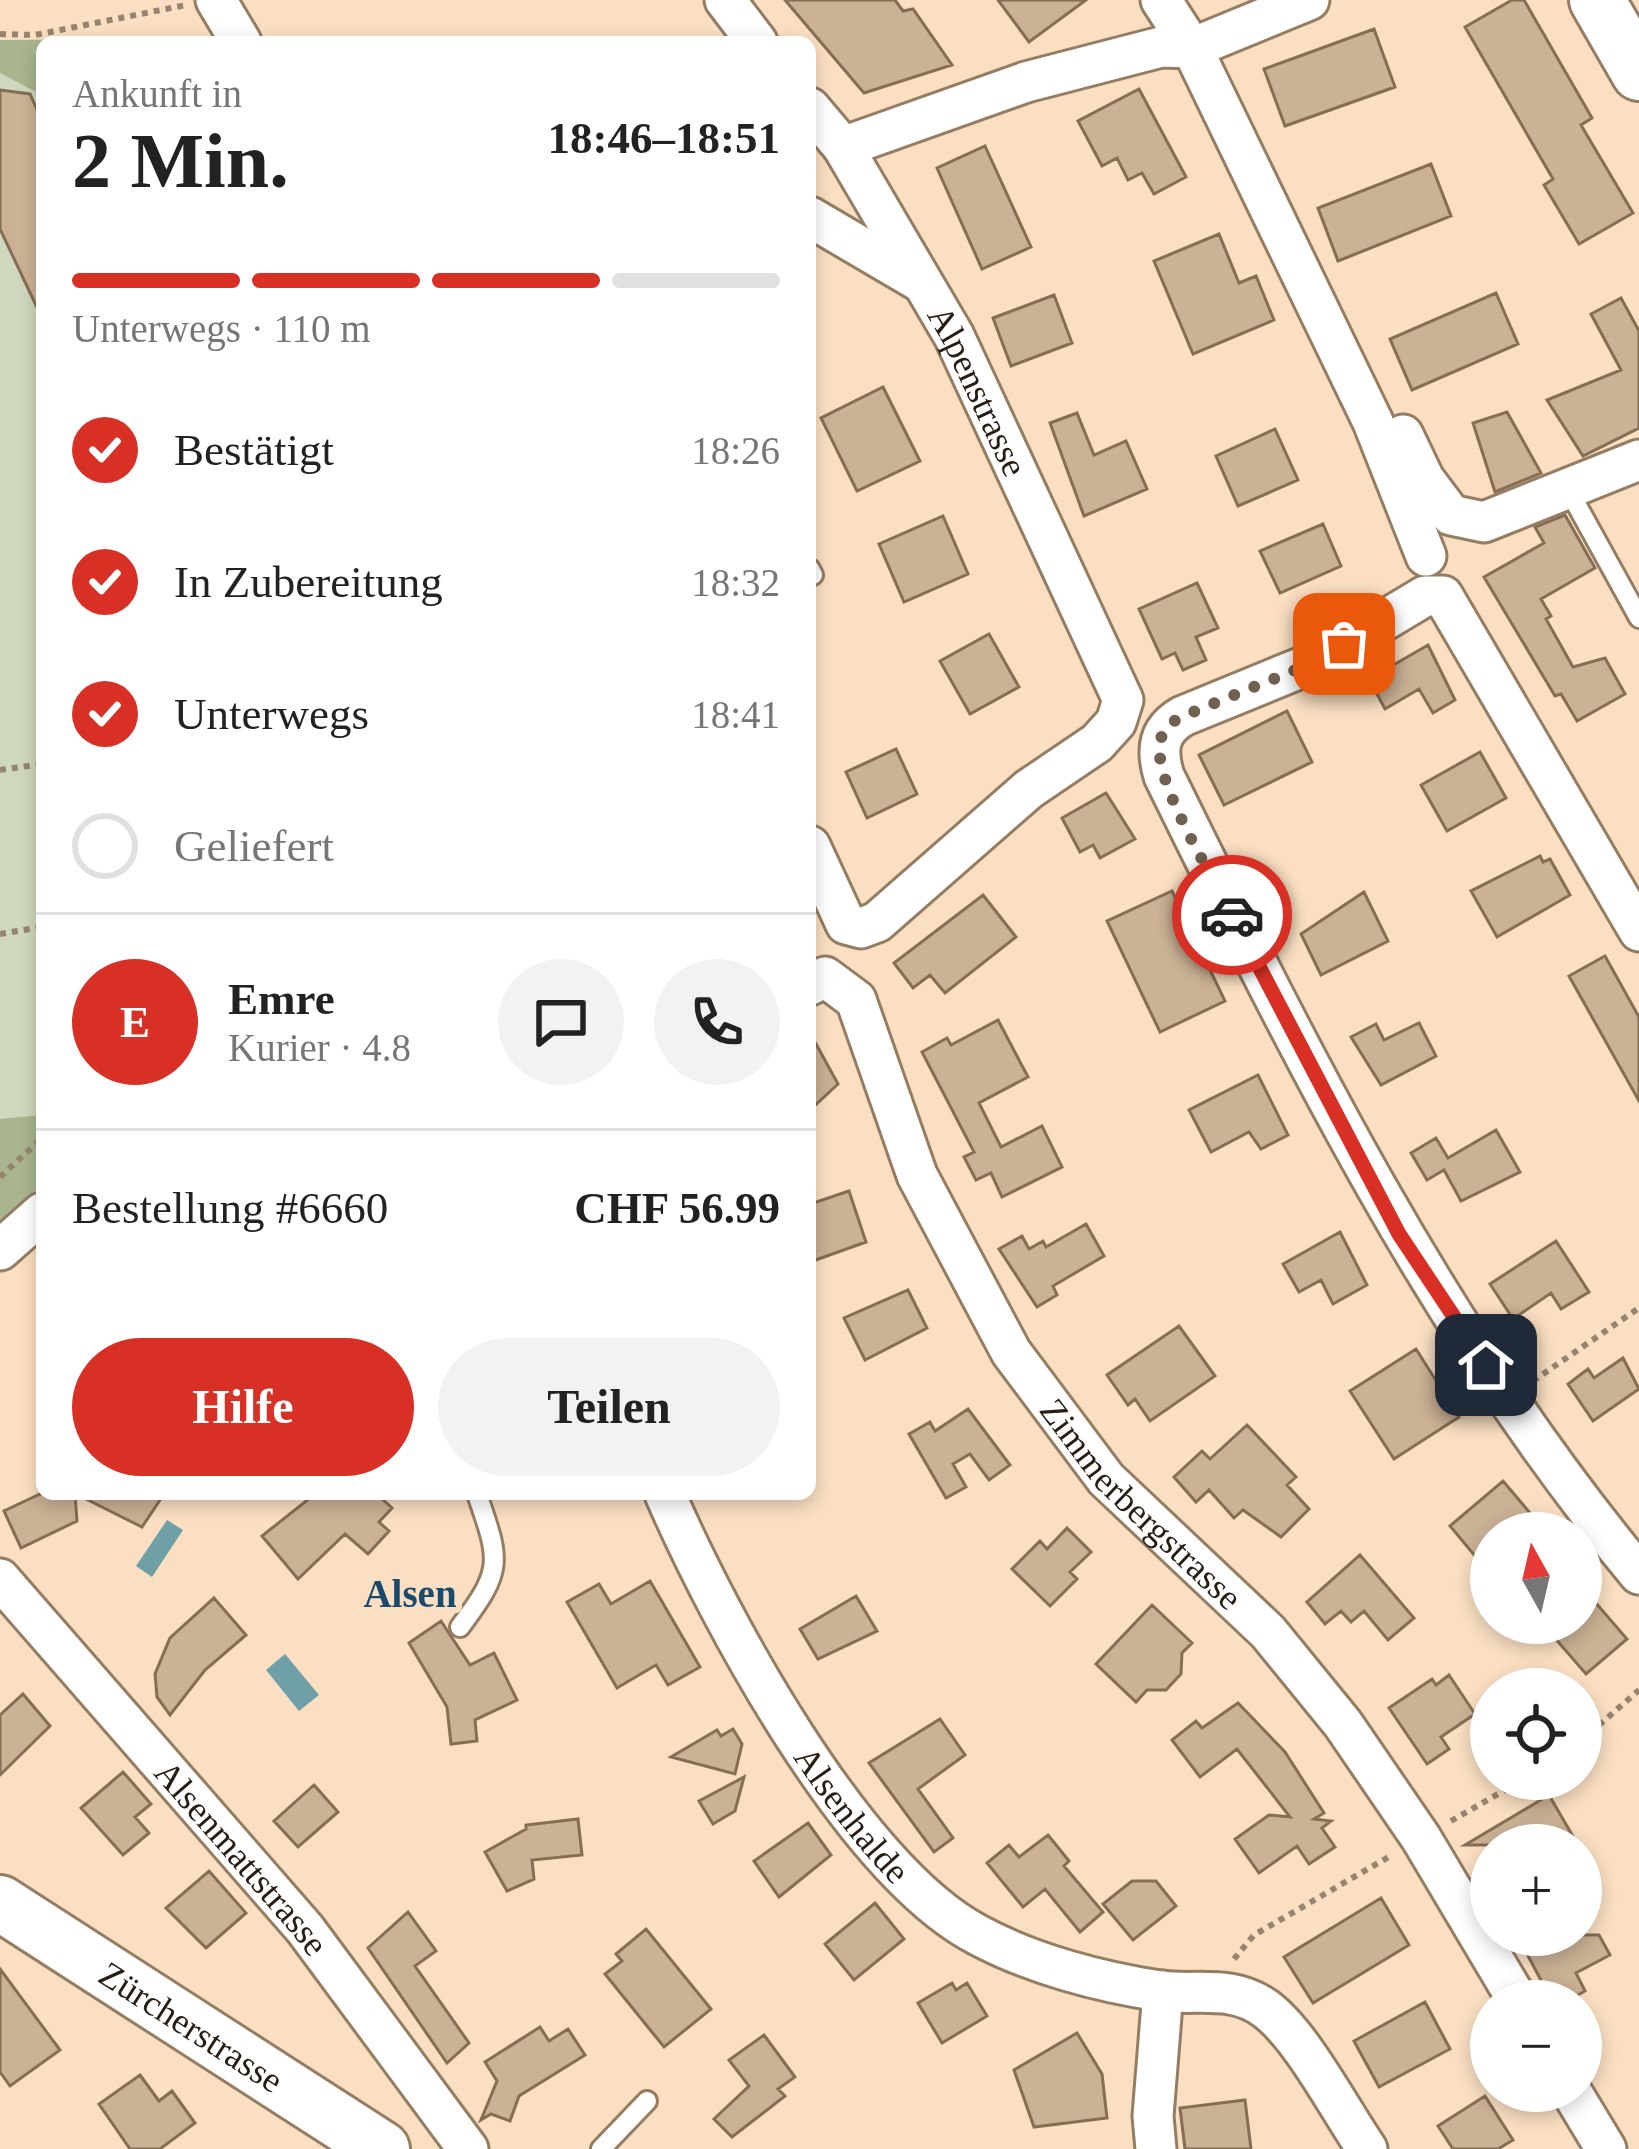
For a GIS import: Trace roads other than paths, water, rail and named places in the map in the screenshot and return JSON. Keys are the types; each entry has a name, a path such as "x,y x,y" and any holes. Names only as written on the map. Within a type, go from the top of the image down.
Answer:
{"main road":[{"path":"1597,0 1639,73"},
{"name":"Zürcherstrasse","path":"0,1903 382,2149"}],"street":[{"path":"725,0 752,36"},
{"path":"1161,0 1192,48 1373,422 1426,556"},
{"path":"843,147 1026,82 1161,46 1192,48 1309,0"},
{"path":"203,2 236,36"},
{"name":"Alpenstrasse","path":"816,115 843,147 924,284 1121,687 1121,712 1097,743 1029,789 878,922 861,928 846,924 816,859"},
{"path":"816,221 924,284"},
{"path":"1373,422 1389,420 1403,434 1424,479 1451,515 1484,522 1639,460"},
{"path":"1639,931 1442,596 1425,596 1315,662 1183,716 1165,729 1159,751 1164,776 1282,1016 1399,1234 1508,1398 1639,1574"},
{"name":"Zimmerbergstrasse","path":"817,981 856,1000 917,1175 1011,1352 1106,1479 1268,1632 1343,1724 1421,1838 1506,1980"},
{"path":"0,1250 36,1218"},
{"name":"Alsenhalde","path":"668,1500 696,1565 802,1748 887,1855 934,1903 975,1934 1083,1975 1163,1991 1226,1991 1263,2007 1367,2149"},
{"name":"Alsenmattstrasse","path":"0,1579 305,1929 468,2149"},
{"path":"1156,2149 1153,2116 1163,1991"},
{"path":"1584,2112 1606,2149"}],"lane":[{"path":"1569,491 1639,618"},
{"path":"460,1627 493,1584 496,1568 479,1500"},
{"path":"602,2149 647,2101"}],"water":[{"path":"167,1520 183,1530 152,1577 136,1566"},
{"path":"285,1654 319,1695 299,1711 266,1670"}],"district":[{"name":"Alsen","path":"410,1593"}]}
